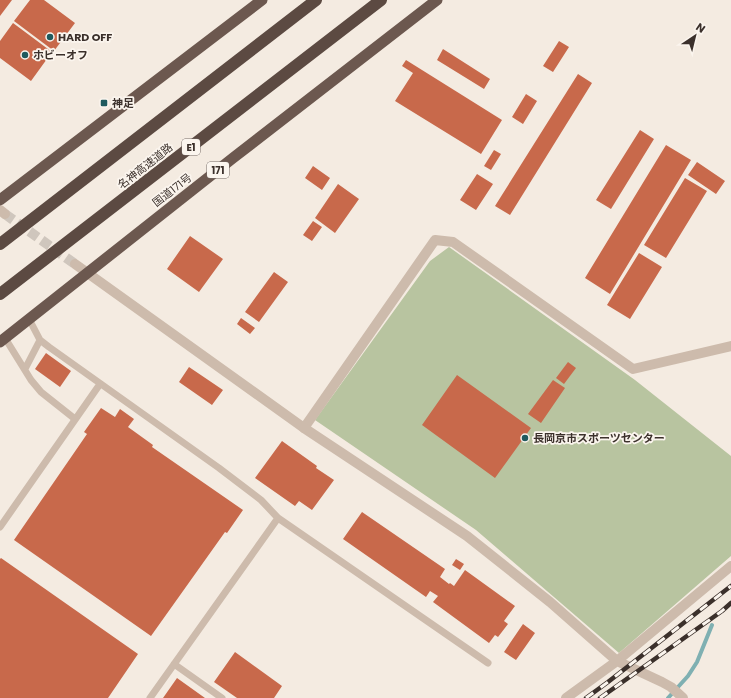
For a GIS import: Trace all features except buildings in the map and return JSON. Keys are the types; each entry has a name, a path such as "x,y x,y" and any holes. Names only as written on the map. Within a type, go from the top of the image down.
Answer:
{"highway":[{"path":"0,200 262,0"},
{"path":"0,244 316,0"},
{"name":"名神高速道路","path":"0,294 381,0"},
{"name":"国道171号","path":"3,340 233,158 437,0"}],"street":[{"path":"304,428 435,240 453,242 633,369 731,346"},
{"path":"75,264 304,428 467,536 550,602 617,661 677,693"},
{"path":"566,698 617,661 731,566"}],"lane":[{"path":"29,319 40,340 219,468 261,500 278,518 488,663"},
{"path":"3,340 41,392 75,419"},
{"path":"25,369 40,340"},
{"path":"0,527 100,384"},
{"path":"150,698 278,518"},
{"path":"174,664 222,698"}],"green space":[{"name":"長岡京市スポーツセンター","path":"449,247 635,380 731,456 731,556 619,653 476,530 315,420 430,261"}],"waterway":[{"path":"668,698 688,676 697,662 712,625"}],"tunnel":[{"path":"5,214 75,264"}],"railway":[{"path":"586,698 731,586"},
{"path":"600,698 731,603"}],"place":[{"name":"HARD OFF","path":"50,37"},
{"name":"ホビーオフ","path":"25,55"},
{"name":"神足","path":"104,103"},
{"name":"長岡京市スポーツセンター","path":"525,438"}]}
